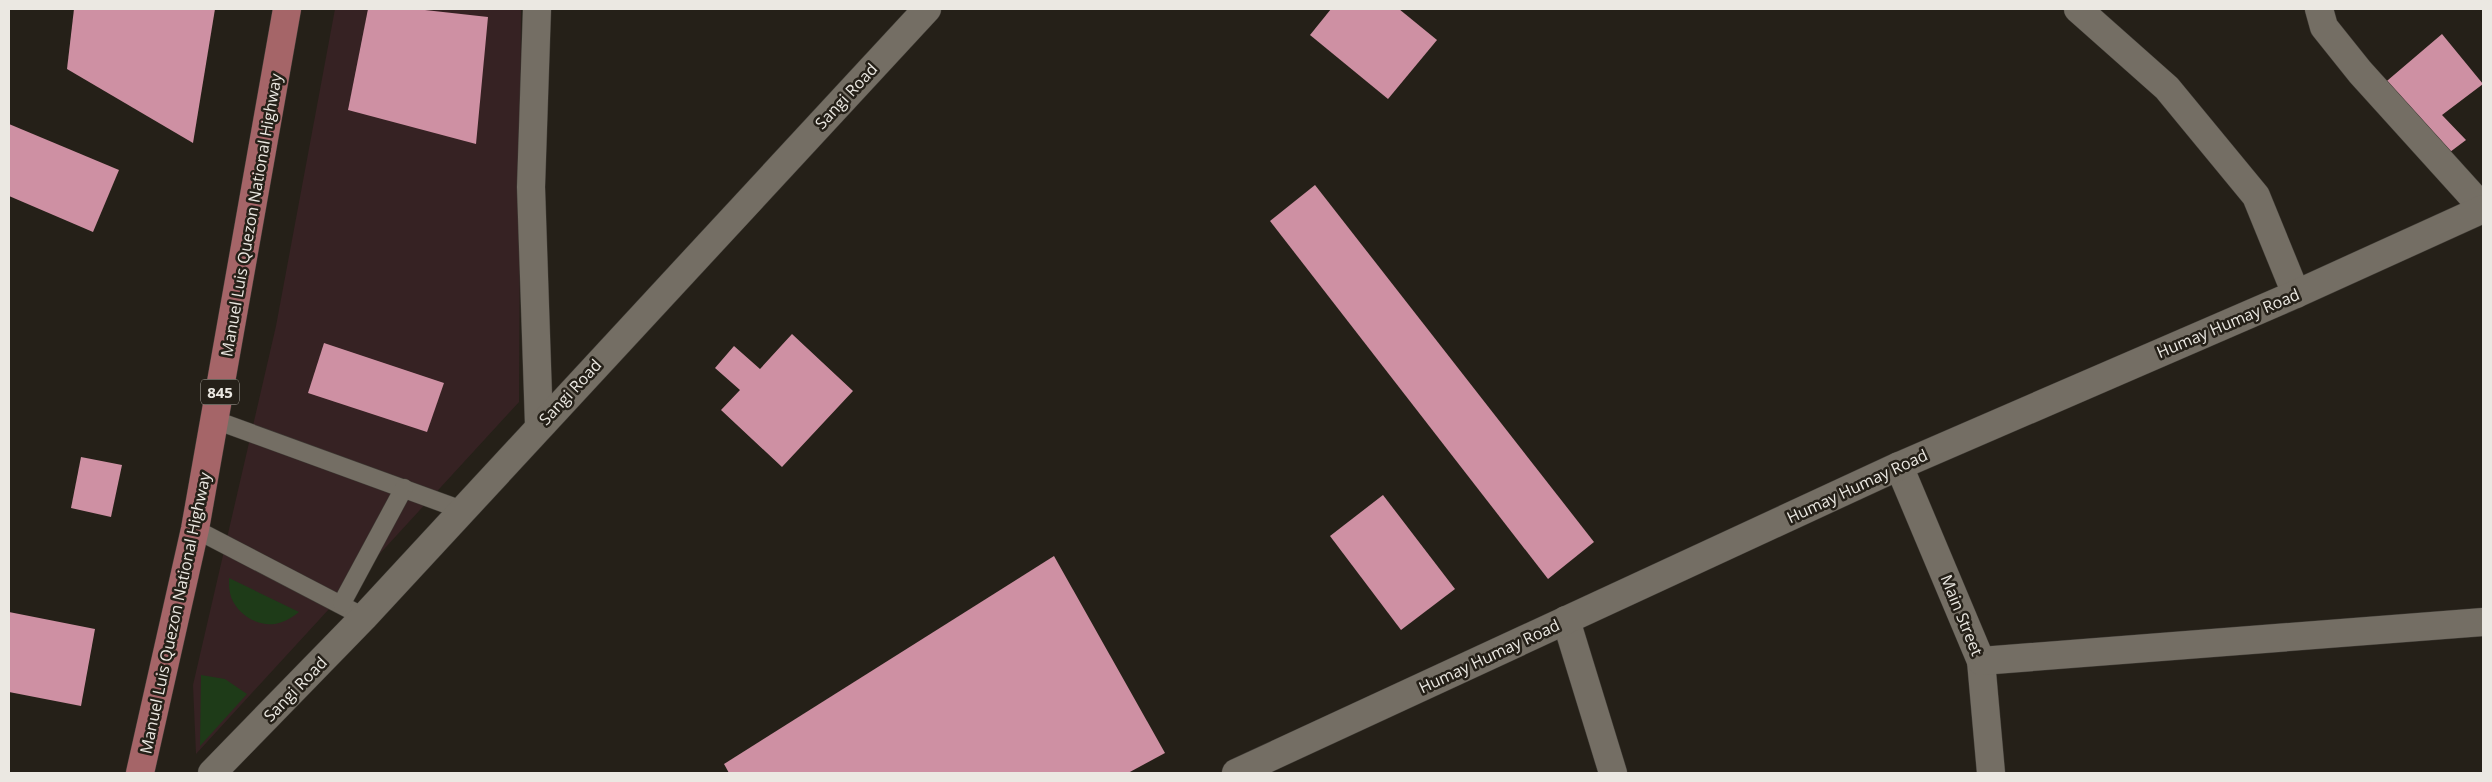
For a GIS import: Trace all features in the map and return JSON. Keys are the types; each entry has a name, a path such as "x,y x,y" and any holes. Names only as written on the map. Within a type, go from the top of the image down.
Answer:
{"main road":[{"name":"Manuel Luis Quezon National Highway","path":"140,773 195,529 287,9"}],"street":[{"path":"537,9 531,187 539,425"},
{"name":"Sangi Road","path":"212,773 353,610 462,510 927,9"},
{"path":"2078,9 2167,88 2256,196 2296,294"},
{"path":"2319,9 2324,27 2360,72 2483,208"},
{"name":"Humay Humay Road","path":"1236,773 1899,466 2296,294 2483,208"},
{"name":"Main Street","path":"1899,466 1981,661 1991,773"},
{"path":"1566,620 1613,773"},
{"path":"1981,661 2483,622"}],"lane":[{"path":"215,420 462,510"},
{"path":"195,529 353,610 404,488"}],"shaded area":[{"path":"335,9 521,9 519,402 196,754 193,685 276,326"}],"green space":[{"path":"229,578 299,612 282,622 274,624 259,623 252,620 234,604 230,592"},
{"path":"201,675 225,679 247,694 200,746"}],"building":[{"path":"74,9 215,9 193,143 67,69"},
{"path":"368,9 416,9 488,17 476,144 348,110"},
{"path":"1331,9 1399,9 1437,40 1388,99 1310,35"},
{"path":"2442,34 2483,84 2442,115 2466,140 2442,158 2381,86"},
{"path":"9,124 119,170 93,232 9,196"},
{"path":"1315,185 1594,542 1548,579 1270,221"},
{"path":"792,334 853,391 782,467 721,410 740,390 715,368 734,346 760,369"},
{"path":"324,343 444,383 427,432 308,393"},
{"path":"81,457 122,465 111,517 71,508"},
{"path":"1383,495 1455,589 1401,630 1330,536"},
{"path":"1054,556 1165,753 1128,773 729,773 724,764"},
{"path":"9,612 95,629 81,706 9,692"}]}
